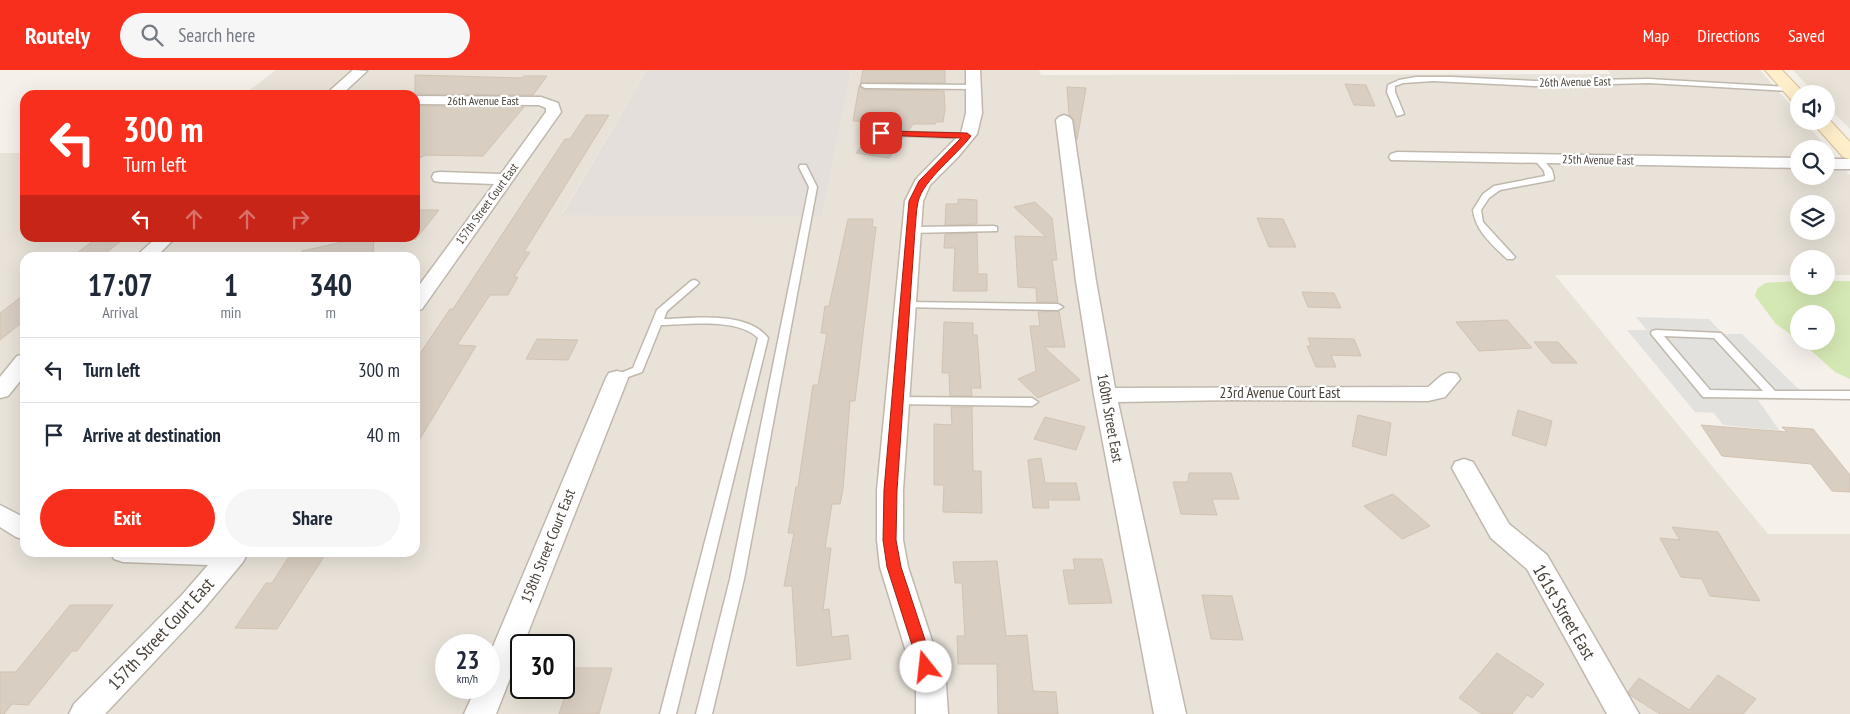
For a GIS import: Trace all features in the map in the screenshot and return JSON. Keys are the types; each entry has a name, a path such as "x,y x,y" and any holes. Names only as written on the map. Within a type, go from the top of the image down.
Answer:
{"street":[{"path":"1773,70 1790,89"},
{"path":"338,90 360,71"},
{"path":"932,714 931,684 894,567 890,540 890,490 910,230 914,201 922,183 952,154 967,136 973,121 973,78"},
{"name":"26th Avenue East","path":"420,100 530,101 550,104"},
{"name":"157th Street Court East","path":"424,279 505,179 554,112 553,106 550,104"},
{"name":"160th Street East","path":"1064,120 1086,281 1105,395 1170,714"},
{"path":"1828,130 1850,153"},
{"name":"25th Avenue East","path":"1397,157 1790,163"},
{"path":"1835,164 1850,164"},
{"path":"440,177 505,179"},
{"path":"150,252 161,242"},
{"path":"0,391 20,367"},
{"name":"158th Street Court East","path":"480,714 617,378"},
{"name":"23rd Avenue Court East","path":"1105,395 1145,393 1428,394 1437,392 1449,379"},
{"name":"161st Street East","path":"1464,468 1500,531 1537,562 1622,714"},
{"path":"0,515 20,527"},
{"name":"157th Street Court East","path":"85,714 192,603 231,557"}],"lane":[{"path":"865,86 973,78"},
{"name":"26th Avenue East","path":"1400,114 1391,92 1392,85 1426,79 1533,83 1650,81 1790,93"},
{"path":"881,133 967,136"},
{"path":"1510,258 1479,222 1477,210 1486,196 1497,188 1550,178 1548,170 1538,159"},
{"path":"704,714 737,579 813,187 803,167"},
{"path":"910,230 994,229"},
{"path":"617,378 638,370 662,310 694,283"},
{"path":"905,305 1058,307"},
{"path":"657,322 736,324 753,328 763,338 668,714"},
{"path":"1772,394 1717,335 1656,333 1707,394 1850,395"},
{"path":"897,400 1032,402"}],"shaded area":[{"path":"276,70 647,70 562,214 822,217 851,70 1039,70 1041,75 1610,74 1608,70 1760,70 1790,105 1790,130 1812,130 1820,140 1790,140 1790,185 1835,185 1835,157 1850,175 1850,275 1835,275 1835,250 1790,250 1790,275 1555,275 1768,534 1850,534 1850,714 0,714 0,153 20,153 20,242 420,242 420,90 250,90"},
{"path":"647,70 851,70 822,217 562,215"},
{"path":"1793,70 1850,70 1850,129 1835,114 1835,85 1807,85"},
{"path":"1636,317 1709,319 1723,334 1742,334 1810,400 1758,400 1780,431 1723,425 1714,413 1695,412 1627,330 1647,330"}],"green space":[{"path":"1835,281 1850,281 1850,379 1835,372 1810,350 1835,350 1835,305 1790,305 1790,334 1776,324 1755,296 1757,289 1765,283 1790,282 1790,295 1835,295"}],"building":[{"path":"863,70 945,70 945,83 862,82 860,85"},
{"path":"415,75 522,78 524,76 547,76 533,95 420,94 420,90 415,90"},
{"path":"1345,84 1366,85 1375,106 1354,105"},
{"path":"859,86 865,90 944,91 945,109 943,122 913,124 909,130 877,130 876,135 878,137 903,138 889,158 856,153 879,122 853,121"},
{"path":"1067,87 1086,88 1077,140 1074,120 1069,115"},
{"path":"420,106 524,107 483,156 426,155 420,158"},
{"path":"586,115 609,115 524,252 530,252 514,277 518,277 508,295 490,295 457,345 476,346 420,439 420,354 450,309 453,309 565,139 570,139"},
{"path":"958,199 977,200 977,224 945,225 946,204 958,204"},
{"path":"1035,202 1052,218 1057,260 1052,260 1058,302 1037,302 1036,288 1018,287 1015,236 1046,237 1014,207"},
{"path":"420,210 439,210 420,234"},
{"path":"1257,218 1283,219 1296,247 1269,247"},
{"path":"848,219 873,219 872,227 876,227 855,401 850,401 843,489 840,504 832,504 825,548 831,548 823,610 829,609 832,637 848,635 851,659 797,666 792,586 784,586 794,533 788,533 796,487 798,487 813,385 818,385 827,333 821,333 825,306 829,306"},
{"path":"977,233 978,274 987,274 987,291 953,291 955,248 944,248 945,234"},
{"path":"92,242 120,242 107,252 78,252"},
{"path":"342,242 374,242 373,252 302,251"},
{"path":"1302,292 1334,293 1341,308 1308,307"},
{"path":"20,298 20,324 0,340 0,313"},
{"path":"1059,311 1065,347 1044,347 1080,380 1038,398 1018,379 1036,371 1030,326 1040,326 1038,312"},
{"path":"1507,320 1532,348 1479,351 1456,322"},
{"path":"944,322 973,323 973,335 977,335 981,388 971,388 972,396 950,396 949,373 942,373"},
{"path":"1308,338 1354,339 1361,356 1331,355 1336,367 1316,367 1307,346 1311,346"},
{"path":"537,339 578,340 568,360 526,359"},
{"path":"1534,342 1558,342 1577,363 1552,363"},
{"path":"951,407 972,407 973,471 981,471 982,513 943,512 944,485 934,485 934,424 952,425"},
{"path":"1518,410 1552,421 1546,446 1512,435"},
{"path":"1358,415 1391,423 1386,456 1352,446"},
{"path":"1045,417 1085,427 1076,450 1034,439"},
{"path":"1701,425 1787,432 1782,427 1813,429 1850,475 1850,492 1832,491 1811,464 1722,456"},
{"path":"1041,458 1045,483 1076,483 1080,500 1048,500 1049,508 1033,508 1028,460"},
{"path":"1189,473 1231,473 1239,499 1212,499 1217,515 1181,514 1173,482 1188,482"},
{"path":"1393,494 1430,526 1402,539 1364,506"},
{"path":"1672,527 1718,532 1760,601 1710,596 1702,579 1681,577 1660,538 1680,540"},
{"path":"289,557 324,557 277,629 235,628 266,583 272,583"},
{"path":"1073,559 1102,559 1112,603 1069,604 1063,570 1075,570"},
{"path":"997,561 1006,636 1027,635 1033,691 1056,692 1058,714 998,714 997,664 958,664 957,636 965,636 962,583 955,583 953,562"},
{"path":"1202,595 1232,596 1243,640 1211,639"},
{"path":"70,605 113,605 77,651 72,651 28,705 12,704 4,714 0,714 0,672 16,672"},
{"path":"1497,653 1544,684 1532,698 1527,695 1512,714 1482,714 1459,698"},
{"path":"575,668 612,668 599,714 559,714 564,699 575,699"},
{"path":"1718,675 1756,699 1743,714 1660,714 1628,692 1639,678 1689,710"}],"route":[{"path":"881,133 967,136 952,154 922,183 914,201 910,230 890,490 890,540 894,567 926,667"}]}
